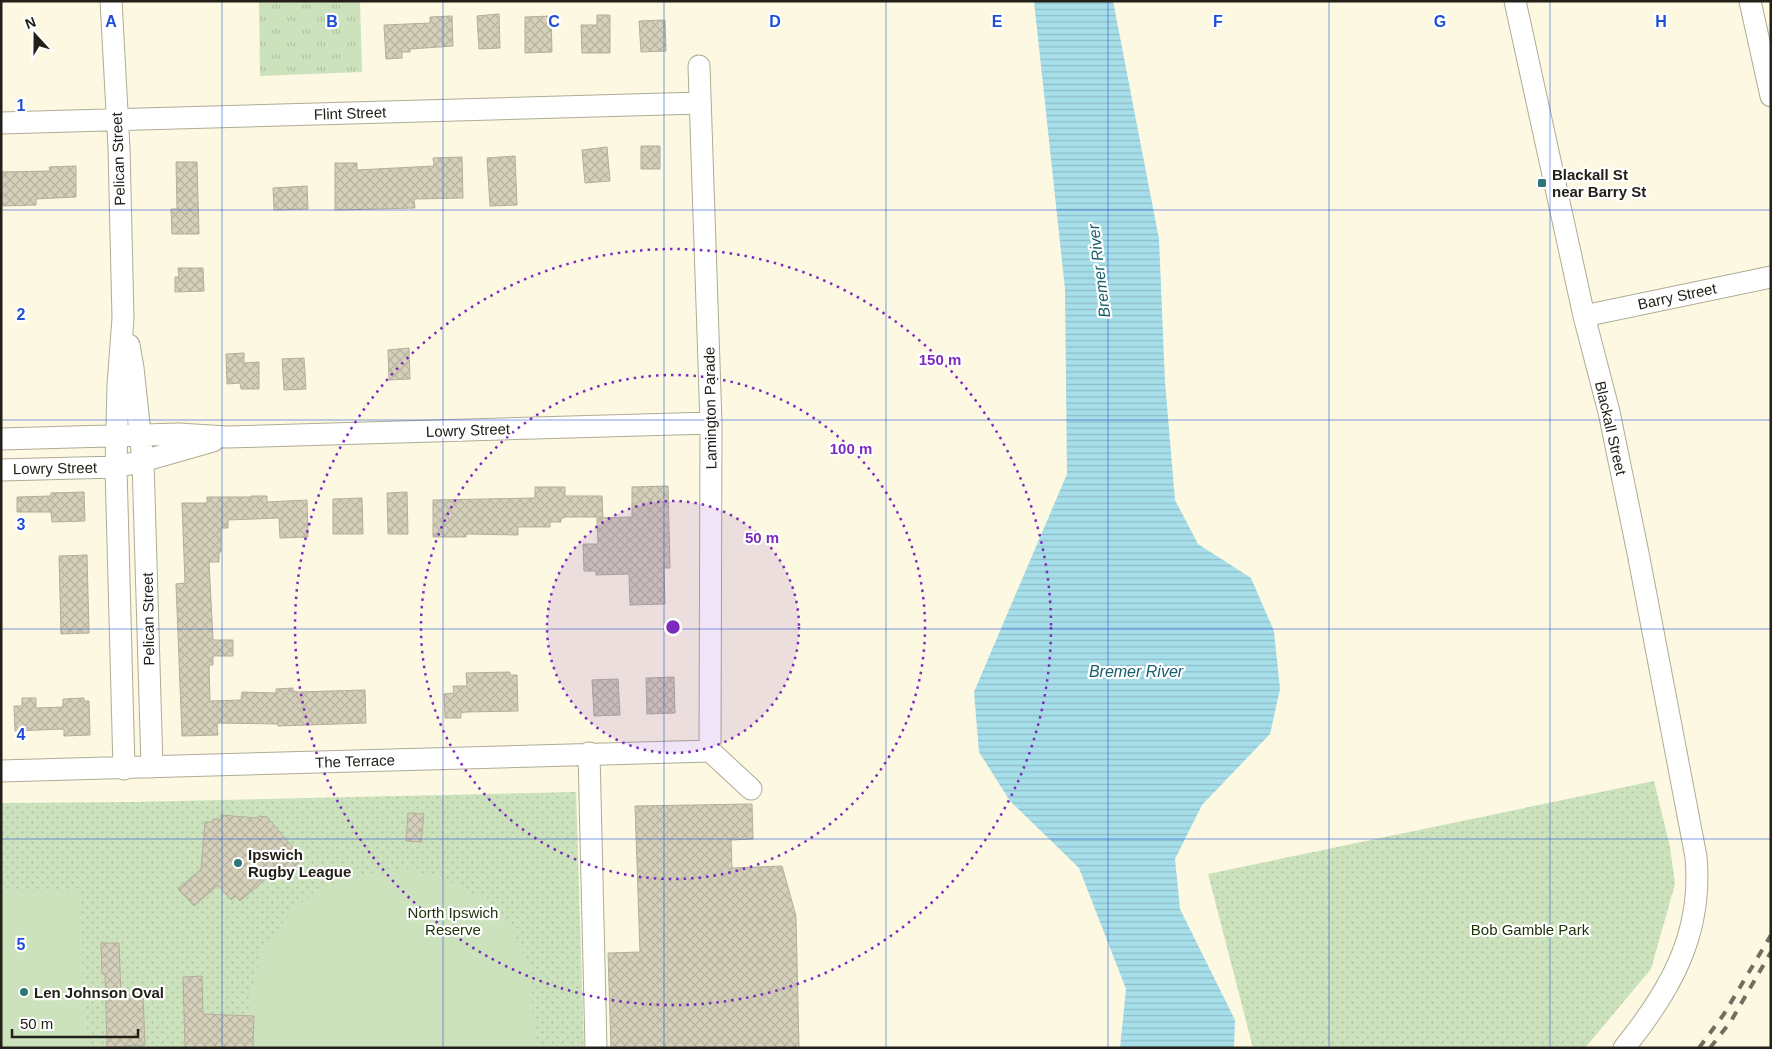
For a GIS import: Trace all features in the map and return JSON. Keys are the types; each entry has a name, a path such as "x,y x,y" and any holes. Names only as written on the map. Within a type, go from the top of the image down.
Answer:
{"street":[{"name":"Pelican Street","path":"111,1 123,318 118,385 116,466 124,769"},
{"name":"Blackall Street","path":"1515,1 1636,544 1696,857 1698,878 1696,903 1693,921 1681,960 1660,998 1624,1048"},
{"path":"1750,1 1771,96"},
{"name":"Lamington Parade","path":"699,66 711,423 710,751"},
{"name":"Flint Street","path":"1,123 700,103"},
{"name":"Barry Street","path":"1584,316 1771,277"},
{"name":"Pelican Street","path":"123,318 133,368 143,461 152,767"},
{"name":"Lowry Street","path":"1,439 194,434 226,437 711,423"},
{"name":"Lowry Street","path":"1,470 116,466 143,461 226,437"},
{"path":"117,519 146,518"},
{"path":"123,722 151,721"},
{"path":"710,751 752,789"},
{"name":"The Terrace","path":"1,772 589,753 710,751"},
{"path":"589,753 596,1048"}],"green space":[{"path":"259,1 360,1 362,72 260,76"},
{"name":"Bob Gamble Park","path":"1654,781 1670,847 1675,884 1651,969 1585,1048 1253,1048 1208,874"},
{"name":"North Ipswich Reserve","path":"576,792 584,1048 1,1048 1,803"},
{"path":"406,870 442,877 469,891 496,909 515,935 531,970 534,1048 250,1048 251,989 263,948 293,910 319,888 369,874"},
{"path":"81,891 84,1048 1,1048 1,892"}],"water":[{"name":"Bremer River","path":"1034,1 1113,1 1159,239 1165,382 1175,500 1198,544 1251,578 1274,631 1280,689 1270,734 1202,805 1175,859 1180,909 1235,1020 1234,1048 1120,1048 1126,989 1079,868 1010,801 979,752 974,692 1067,474 1065,289"}],"building":[{"path":"499,14 500,48 479,49 477,16"},
{"path":"597,15 610,15 610,53 582,53 581,25 597,25"},
{"path":"452,16 453,46 410,49 410,52 402,52 402,58 386,59 384,25 430,23 430,17"},
{"path":"551,16 552,52 525,53 525,17"},
{"path":"665,20 666,51 641,52 639,21"},
{"path":"641,146 660,146 660,169 641,169"},
{"path":"607,147 610,181 585,183 582,150"},
{"path":"515,156 517,205 490,206 487,158"},
{"path":"462,157 463,198 414,199 415,208 335,210 335,163 357,163 357,170 434,166 433,158"},
{"path":"176,162 197,162 199,234 172,234 171,209 177,209"},
{"path":"76,166 76,197 36,199 36,205 1,206 1,172 50,171 49,167"},
{"path":"307,186 308,209 274,210 273,188"},
{"path":"178,268 203,268 204,291 175,292 175,277 179,277"},
{"path":"409,348 410,379 389,380 388,350"},
{"path":"244,353 244,363 259,362 259,389 241,389 240,383 227,384 226,354"},
{"path":"304,358 306,389 284,390 282,359"},
{"path":"668,486 670,568 664,568 665,604 630,605 629,574 596,575 596,571 584,571 583,544 598,544 597,518 632,517 632,487"},
{"path":"535,487 565,487 565,496 602,496 603,517 565,517 561,519 561,522 550,522 550,527 518,527 518,535 466,534 466,537 433,537 433,500 535,498"},
{"path":"84,492 85,521 52,522 51,512 17,512 17,497 51,496 51,493"},
{"path":"407,492 408,534 388,534 387,493"},
{"path":"267,496 267,502 307,500 308,537 280,538 279,518 228,520 228,528 221,528 219,562 209,562 213,640 233,640 233,656 213,656 213,665 209,665 210,701 241,700 242,692 276,693 276,689 293,688 293,691 298,692 365,690 366,723 278,726 278,724 217,723 218,735 182,736 176,584 185,583 182,503 207,503 207,497"},
{"path":"362,498 363,534 333,534 333,499"},
{"path":"87,555 89,633 61,634 59,556"},
{"path":"510,672 510,675 517,675 518,711 466,712 461,713 461,718 445,718 444,694 454,693 453,686 467,686 466,673"},
{"path":"674,677 675,713 647,714 646,678"},
{"path":"618,679 620,715 594,716 592,680"},
{"path":"22,698 36,698 36,708 63,707 63,699 84,698 84,701 89,701 90,735 64,736 64,729 15,731 14,706 22,706"},
{"path":"752,804 753,839 731,840 732,868 782,866 796,916 799,1048 611,1048 608,953 640,952 635,806"},
{"path":"408,813 424,814 421,842 406,841"},
{"path":"221,815 267,817 303,859 288,872 282,865 240,901 236,896 231,900 218,885 194,906 178,889 201,869 205,822 213,822 213,819 221,820"},
{"path":"101,943 119,943 121,995 143,994 145,1045 107,1047 105,974 102,974"},
{"path":"202,976 203,1014 254,1016 253,1048 185,1048 183,977"}],"railway":[{"path":"1699,1048 1724,1014 1771,935"},
{"path":"1710,1048 1731,1021 1771,952"}],"place":[{"name":"Blackall St near Barry St","path":"1542,183"},
{"name":"Ipswich Rugby League","path":"238,863"},
{"name":"Len Johnson Oval","path":"24,992"}]}
